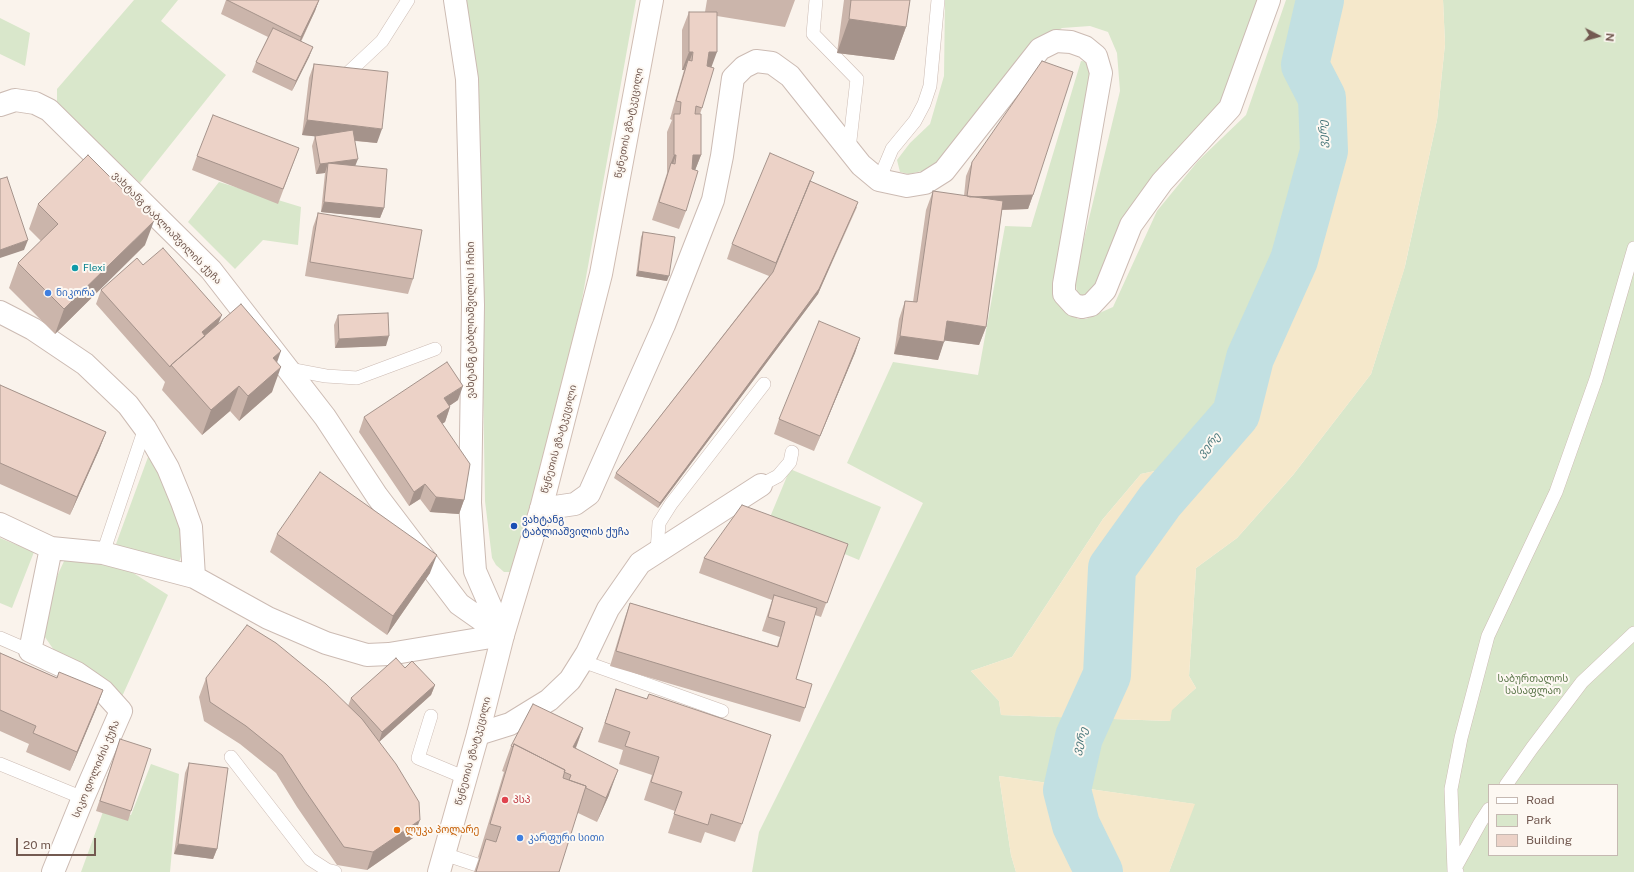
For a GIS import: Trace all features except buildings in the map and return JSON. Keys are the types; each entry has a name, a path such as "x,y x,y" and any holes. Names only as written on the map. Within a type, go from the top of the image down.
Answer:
{"street":[{"name":"ვახტანგ ტაბლიაშვილის I ჩიხი","path":"455,0 467,79 473,305 470,511 475,571 503,636"},
{"name":"წყნეთის გზატკეცილი","path":"441,863 466,778 503,636 541,509 601,274 652,0"},
{"path":"541,509 575,504 589,494 664,325 713,200 722,156 733,78 744,67 756,61 772,63 790,76 861,165 879,180 907,186 925,183 944,171 1040,49 1056,41 1071,42 1085,47 1096,56 1101,73 1064,284 1064,294 1068,301 1074,306 1082,307 1091,305 1105,290 1131,225 1162,182 1230,108 1269,0"},
{"name":"ვახტანგ ტაბლიაშვილის ქუჩა","path":"0,105 15,100 35,103 49,110 211,270 325,417 378,496 459,604 503,636"},
{"path":"0,312 33,330 86,364 128,405 145,428 168,468 191,527 194,577"},
{"path":"478,734 510,724 549,700 570,680 582,661 608,609 640,563 761,485"},
{"path":"0,524 50,548 103,553 194,577 268,618 326,643 367,655 389,654 503,636"},
{"path":"30,651 50,548"},
{"name":"სიკო დოლიძის ქუჩა","path":"30,651 77,673 103,691 121,711 53,872"}],"lane":[{"path":"349,72 382,41 408,0"},
{"path":"816,0 813,34 856,79 849,149"},
{"path":"879,180 892,149 916,121 930,86 938,0"},
{"path":"1455,872 1451,789 1461,738 1488,636 1556,492 1596,380 1634,248"},
{"path":"289,369 326,376 357,378 435,349"},
{"path":"657,551 659,522 671,504 764,384"},
{"path":"103,553 145,428"},
{"path":"761,485 778,476 790,462 792,452"},
{"path":"1507,784 1582,682 1634,634"},
{"path":"0,638 30,651"},
{"path":"582,661 722,710"},
{"path":"431,716 418,758 466,778"},
{"path":"231,757 310,859 327,870 336,872"},
{"path":"0,764 83,798"},
{"path":"1455,872 1480,823 1488,811"},
{"path":"441,863 486,868"}],"green space":[{"path":"134,0 178,0 161,21 226,75 140,183 57,104 57,89"},
{"path":"464,0 636,0 581,305 516,570 510,572 504,572 496,565 492,558 485,501 482,323"},
{"path":"945,0 1261,0 1223,107 1097,294 1088,298 1077,294 1075,276 1120,91 1117,53 1108,32 1090,26 1062,28 1043,41 935,168 909,174 900,172 897,160 910,143 930,124 944,76"},
{"name":"საბურთალოს სასაფლაო","path":"1286,0 1310,0 1293,70 1304,94 1313,129 1304,200 1288,242 1231,347 1223,412 1196,445 1183,465 1141,474 1103,519 1012,657 971,671 999,701 1001,715 1170,721 1171,710 1196,688 1189,676 1196,568 1237,538 1293,475 1371,374 1405,266 1437,120 1445,44 1443,0 1634,0 1634,872 1169,872 1194,804 999,776 1011,855 1016,872 752,872 759,832 923,503 847,463 893,362 978,375 1005,226 1031,227 1081,61 1091,62 1067,310 1078,319 1086,319 1113,307 1157,211 1198,161 1246,115"},
{"path":"0,18 30,33 25,66 0,54"},
{"path":"219,182 301,207 298,245 263,240 235,269 188,222"},
{"path":"151,449 186,540 173,582 116,544"},
{"path":"790,469 881,507 859,560 768,522"},
{"path":"0,538 34,552 12,608 0,603"},
{"path":"105,555 168,595 120,701 56,653 40,630 42,609 65,559"},
{"path":"151,764 179,774 170,872 81,872 104,809 131,815"}],"sand":[{"path":"1310,0 1443,0 1445,44 1437,120 1404,270 1371,374 1293,475 1237,538 1196,568 1189,676 1196,688 1172,710 1170,721 1001,715 999,701 971,671 1012,657 1103,519 1141,474 1182,465 1223,412 1231,347 1288,242 1304,200 1313,129 1304,94 1293,70"},
{"path":"999,776 1195,804 1169,872 1016,872 1011,855"}],"waterway":[{"name":"ვერე","path":"1099,872 1076,825 1067,790 1079,737 1107,675 1112,568 1160,501 1236,414 1250,358 1294,260 1324,151 1322,98 1305,65 1320,0"}],"place":[{"name":"Flexi","path":"75,268"},
{"name":"ნიკორა","path":"48,293"},
{"name":"ვახტანგ ტაბლიაშვილის ქუჩა","path":"514,526"},
{"name":"პსპ","path":"505,800"},
{"name":"ლუკა პოლარე","path":"397,830"},
{"name":"კარფური სითი","path":"520,838"}]}
